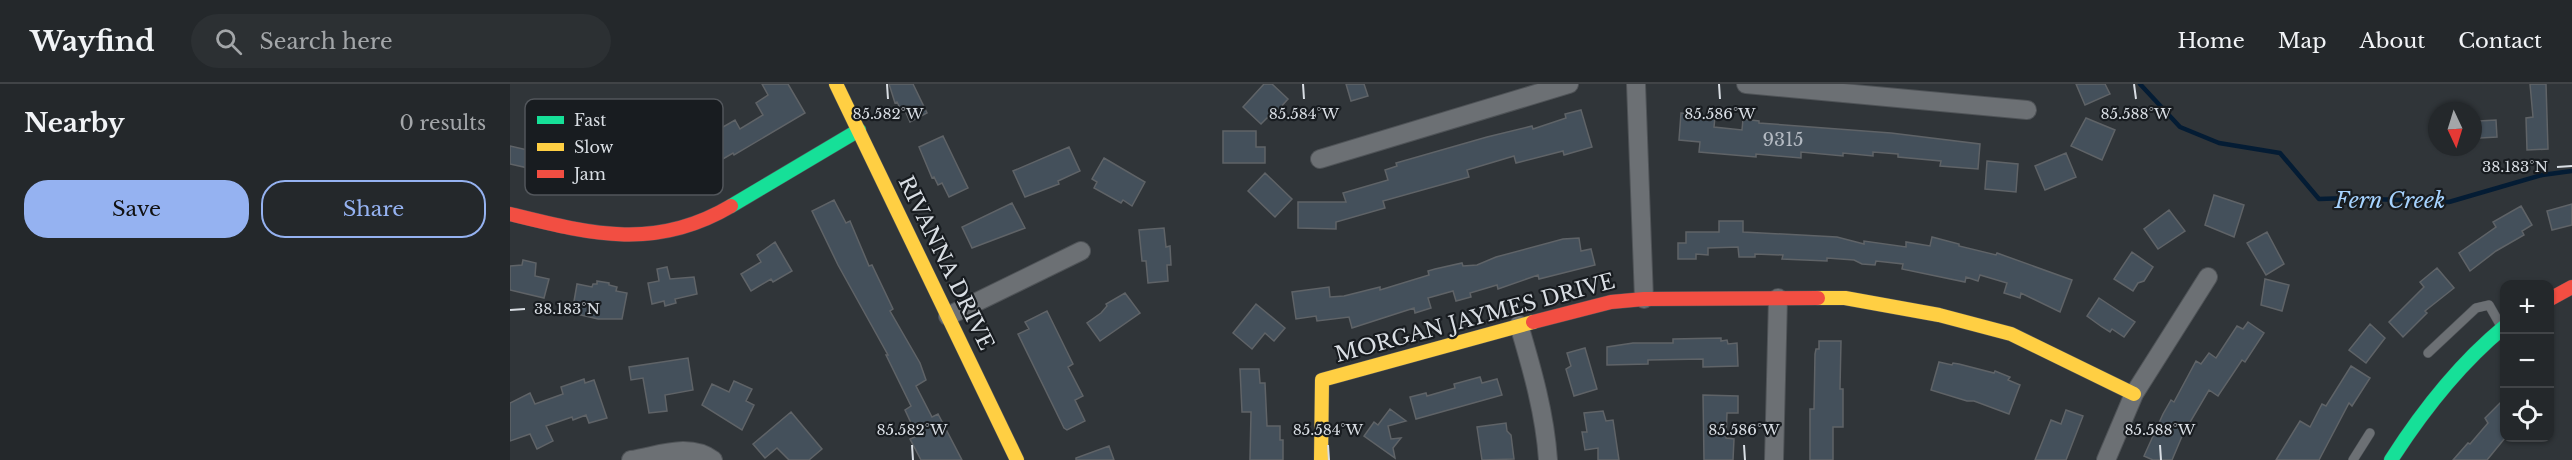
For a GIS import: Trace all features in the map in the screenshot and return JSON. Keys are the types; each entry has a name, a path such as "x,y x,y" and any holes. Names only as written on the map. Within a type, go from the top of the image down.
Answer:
{"street":[{"name":"RIVANNA DRIVE","path":"836,84 1017,460"},
{"path":"1320,159 1569,84"},
{"path":"1636,84 1644,298"},
{"path":"1746,84 2027,110"},
{"path":"510,214 597,234 639,238 675,232 709,219 859,130"},
{"path":"948,316 1081,251"},
{"path":"2106,460 2134,394 2208,277"},
{"path":"2554,297 2572,287"},
{"name":"MORGAN JAYMES DRIVE","path":"1321,460 1322,380 1518,325 1611,302 1644,298 1845,298 1939,315 2011,334 2134,394"},
{"path":"1774,460 1778,298"},
{"path":"1518,325 1531,367 1543,420 1548,460"},
{"path":"2391,460 2435,396 2500,331"},
{"path":"631,460 683,450 695,451 713,460"}],"lane":[{"path":"2428,353 2476,308 2489,305 2500,321"},
{"path":"2354,460 2370,434"}],"building":[{"path":"762,84 788,84 805,113 734,155 733,153 723,159 723,127 735,120 740,129 763,115 756,103 768,95"},
{"path":"889,84 913,84 927,113 910,122 904,108 901,110 897,102 895,103"},
{"path":"1264,84 1272,84 1288,99 1271,118 1269,116 1261,124 1243,107"},
{"path":"1346,84 1364,84 1368,96 1351,101"},
{"path":"2076,84 2105,84 2110,94 2085,105"},
{"path":"2530,84 2546,84 2548,149 2527,150 2526,118 2533,117"},
{"path":"1581,110 1592,147 1564,155 1563,151 1516,163 1514,156 1467,170 1469,177 1383,201 1385,208 1336,222 1336,229 1298,228 1298,202 1346,202 1343,193 1388,180 1385,170 1397,166 1396,163 1487,137 1532,126 1533,129 1566,118 1565,114"},
{"path":"1681,113 1715,117 1714,127 1742,130 1743,119 1759,121 1759,123 1891,133 1980,144 1978,169 1940,166 1941,161 1873,152 1873,156 1843,153 1843,156 1801,152 1801,158 1699,152 1700,142 1679,140"},
{"path":"2086,118 2115,130 2102,160 2071,146"},
{"path":"2496,120 2497,137 2482,138 2482,121"},
{"path":"1223,131 1256,131 1256,147 1265,147 1265,163 1223,163"},
{"path":"943,136 968,188 949,197 942,183 938,185 934,177 932,178 919,147"},
{"path":"510,146 525,149 525,167 510,164"},
{"path":"1069,147 1080,171 1058,181 1059,184 1025,197 1013,171"},
{"path":"2066,153 2076,177 2045,190 2035,166"},
{"path":"1104,158 1145,182 1132,206 1123,200 1121,203 1094,188 1097,182 1092,179"},
{"path":"1987,161 2018,164 2016,192 1985,189"},
{"path":"1265,173 1292,199 1275,217 1248,191"},
{"path":"2214,195 2244,205 2234,237 2205,225"},
{"path":"834,200 846,223 850,221 869,266 872,265 893,309 890,311 920,363 926,380 916,386 932,417 938,414 962,460 921,460 910,439 917,436 905,410 911,406 886,355 888,355 838,265 812,211"},
{"path":"1012,203 1025,228 972,248 962,227"},
{"path":"2572,204 2572,225 2552,230 2547,211"},
{"path":"2521,206 2532,225 2522,231 2524,235 2496,251 2470,271 2459,253 2496,227 2493,222"},
{"path":"2169,210 2185,231 2158,249 2144,229"},
{"path":"1719,221 1743,221 1743,232 1837,237 1864,244 1864,241 1906,247 1906,242 1930,246 1932,237 1959,244 1959,246 1996,255 1997,253 2072,280 2060,312 2021,293 2020,298 2004,293 2007,283 1980,275 1978,281 1966,277 1965,282 1902,269 1903,264 1876,261 1875,265 1862,264 1854,260 1827,258 1827,261 1782,259 1783,255 1755,254 1755,257 1739,257 1738,247 1708,248 1708,255 1696,254 1696,259 1678,259 1678,243 1686,243 1686,232 1719,232"},
{"path":"1164,228 1166,247 1170,246 1171,265 1167,265 1168,281 1148,283 1146,261 1142,261 1139,230"},
{"path":"2267,232 2284,264 2266,275 2247,243"},
{"path":"1579,238 1581,251 1591,249 1595,265 1539,279 1538,275 1498,289 1497,285 1470,293 1471,297 1456,301 1453,291 1428,298 1431,308 1415,313 1414,308 1352,328 1349,317 1317,321 1316,316 1296,319 1292,292 1329,287 1330,297 1380,287 1380,290 1429,275 1428,271 1435,269 1462,263 1463,266 1477,265 1496,257 1563,239"},
{"path":"775,242 792,271 773,282 771,279 751,291 741,274 761,262 757,255"},
{"path":"2132,252 2153,267 2144,281 2138,283 2133,291 2114,279"},
{"path":"523,260 536,263 535,276 549,279 544,298 510,290 510,266 522,265"},
{"path":"667,267 670,279 694,277 697,294 675,299 676,303 665,306 664,301 652,304 648,283 659,281 657,269"},
{"path":"2437,268 2454,288 2425,311 2427,313 2403,337 2389,322 2424,287 2420,282"},
{"path":"2265,279 2289,285 2282,311 2261,305"},
{"path":"597,281 609,283 617,287 616,291 627,293 622,319 598,319 572,313 577,284 592,287 593,284 597,284"},
{"path":"1125,293 1140,313 1100,341 1087,323 1101,313 1107,306 1106,304"},
{"path":"2099,298 2135,322 2124,337 2112,329 2110,332 2087,316"},
{"path":"1256,304 1285,328 1274,341 1265,333 1252,349 1233,333"},
{"path":"1047,311 1073,364 1068,367 1083,396 1075,400 1085,421 1067,430 1018,334 1029,329 1025,322"},
{"path":"2248,322 2264,333 2245,362 2242,360 2218,396 2209,390 2183,434 2172,460 2153,460 2144,456 2163,414 2171,400 2174,402 2196,361 2201,364 2209,353 2216,358 2237,326 2243,329"},
{"path":"2370,324 2385,338 2366,363 2349,350"},
{"path":"1721,338 1721,341 1727,340 1728,344 1737,343 1738,366 1703,367 1703,359 1648,360 1648,364 1607,365 1607,347 1633,343 1673,343 1673,339"},
{"path":"1819,341 1841,341 1840,389 1843,389 1843,427 1833,427 1833,460 1810,460 1810,409 1814,409 1815,354 1816,349 1819,349"},
{"path":"1585,348 1597,389 1574,396 1566,369 1571,366 1567,353"},
{"path":"688,358 693,390 665,395 667,411 649,413 643,378 631,380 629,367"},
{"path":"1939,362 1959,364 1994,373 1995,371 2010,377 2008,380 2020,385 2009,414 1974,401 1931,390"},
{"path":"2351,366 2370,378 2352,406 2349,403 2319,460 2276,460 2300,421 2310,427 2322,404 2326,406"},
{"path":"1240,369 1259,369 1260,383 1265,383 1267,426 1280,426 1283,460 1250,460 1251,412 1242,412"},
{"path":"1480,377 1482,383 1497,379 1502,395 1416,419 1410,397 1426,393 1427,396 1455,388 1454,384"},
{"path":"584,379 585,383 594,380 607,418 589,423 586,415 546,426 553,441 537,449 530,434 510,441 510,403 530,393 535,404 563,394 561,387"},
{"path":"734,381 752,389 746,401 754,405 742,430 702,405 712,384 729,392"},
{"path":"1703,395 1738,396 1738,413 1727,413 1726,438 1734,439 1733,460 1704,460"},
{"path":"2500,403 2502,442 2487,460 2453,460 2488,423 2485,418"},
{"path":"1390,409 1406,421 1388,426 1391,439 1401,438 1393,448 1395,458 1364,436 1374,422 1378,425"},
{"path":"2066,410 2083,416 2066,460 2035,460 2051,420 2061,424"},
{"path":"1603,411 1606,421 1613,420 1619,460 1598,460 1598,448 1585,450 1582,432 1587,432 1584,413"},
{"path":"791,412 822,449 809,460 789,460 777,448 765,458 753,444"},
{"path":"1506,423 1507,431 1511,435 1514,459 1482,460 1477,427"},
{"path":"1109,446 1114,460 1076,460 1076,458"}],"waterway":[{"name":"Fern Creek","path":"2140,84 2180,127 2219,143 2280,153 2319,199 2449,202 2542,175 2572,171"}],"traffic: fast":[{"path":"731,206 859,130"},
{"path":"2391,460 2442,389 2471,357 2500,331"}],"traffic: slow":[{"path":"836,84 1017,460"},
{"path":"1818,298 1845,298 1939,315 2011,334 2134,394"},
{"path":"1321,460 1322,380 1533,322"}],"traffic: jam":[{"path":"510,214 595,232 649,234 676,229 703,220 731,206"},
{"path":"2554,297 2572,287"},
{"path":"1533,322 1611,302 1644,299 1818,298"}]}
